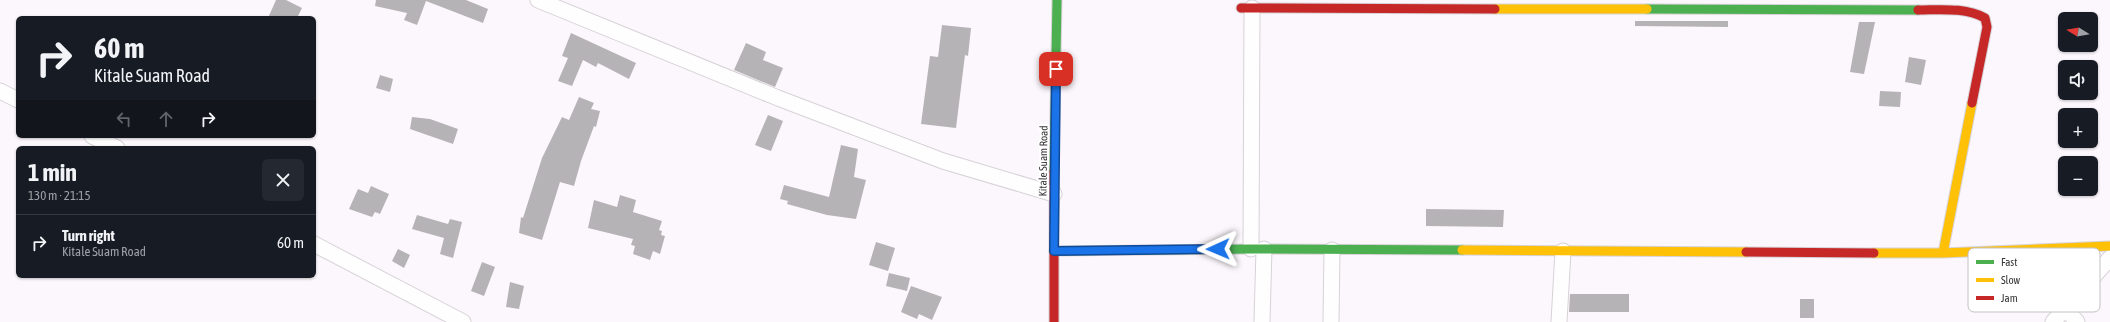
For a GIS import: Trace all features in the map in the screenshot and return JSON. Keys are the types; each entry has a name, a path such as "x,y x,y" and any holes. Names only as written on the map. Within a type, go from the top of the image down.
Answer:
{"main road":[{"name":"Kitale Suam Road","path":"1054,322 1057,0"},
{"path":"1246,8 1960,10 1978,14 1985,18 1987,27 1943,253"},
{"path":"2062,248 2110,246"},
{"path":"1054,251 1258,249 1968,252"}],"street":[{"path":"538,0 778,98 943,162 1054,194"},
{"path":"1246,8 1262,322"},
{"path":"0,91 16,99"},
{"path":"96,138 113,146"},
{"path":"316,245 463,322"},
{"path":"1331,322 1332,250"},
{"path":"1560,322 1563,251"},
{"path":"2100,269 2110,258"},
{"path":"2053,322 2062,312"},
{"path":"2068,312 2077,322"}],"building":[{"path":"276,0 286,0 302,8 298,16 269,16"},
{"path":"376,0 466,0 488,9 483,23 426,1 417,25 404,20 407,13 375,6"},
{"path":"1635,21 1728,21 1728,27 1635,26"},
{"path":"1859,22 1875,22 1864,74 1850,72"},
{"path":"942,25 971,28 968,56 965,55 956,128 921,124 930,56 938,57"},
{"path":"571,33 636,63 629,79 598,63 596,67 583,60 572,86 558,81 568,58 562,56"},
{"path":"746,43 766,52 763,60 783,68 775,87 734,70"},
{"path":"1909,57 1926,60 1921,85 1905,82"},
{"path":"380,75 393,79 390,92 376,88"},
{"path":"1880,91 1901,92 1900,107 1879,106"},
{"path":"579,97 594,103 591,109 600,111 596,127 594,126 581,161 574,186 560,182 542,240 519,233 521,217 523,218 542,158 562,117 569,120"},
{"path":"768,115 783,121 771,151 755,145"},
{"path":"412,117 430,119 458,129 453,144 410,129"},
{"path":"841,145 858,149 854,177 866,180 856,219 827,215 787,204 788,201 780,199 784,185 829,197"},
{"path":"371,186 389,194 380,214 375,212 372,217 349,209 358,189 368,193"},
{"path":"620,195 636,200 633,212 662,221 659,230 662,231 661,235 665,236 660,254 653,251 650,260 633,254 635,246 631,245 633,239 588,228 594,200 617,207"},
{"path":"1426,209 1504,210 1503,227 1426,226"},
{"path":"417,215 448,224 450,219 462,222 453,258 440,254 444,238 412,229"},
{"path":"876,242 895,248 888,271 869,265"},
{"path":"398,249 410,255 404,268 392,261"},
{"path":"482,262 495,267 484,296 471,291"},
{"path":"889,273 910,278 907,291 886,286"},
{"path":"510,282 524,286 519,309 506,307"},
{"path":"911,286 942,297 932,320 919,314 917,319 901,312"},
{"path":"1570,294 1629,294 1629,312 1569,312"},
{"path":"1800,299 1814,299 1814,318 1800,318"}],"traffic: fast":[{"path":"1054,171 1057,0"},
{"path":"1647,9 1918,10"},
{"path":"1054,251 1251,249 1462,250"}],"traffic: slow":[{"path":"1495,9 1647,9"},
{"path":"1943,253 1972,103"},
{"path":"2062,248 2110,246"},
{"path":"1462,250 1746,252"},
{"path":"1874,253 1968,252"}],"traffic: jam":[{"path":"1241,8 1495,9"},
{"path":"1918,10 1961,11 1977,14 1985,18 1987,27 1972,103"},
{"path":"1054,171 1054,322"},
{"path":"1746,252 1874,253"}],"route":[{"path":"1056,69 1054,251 1218,249"}]}
